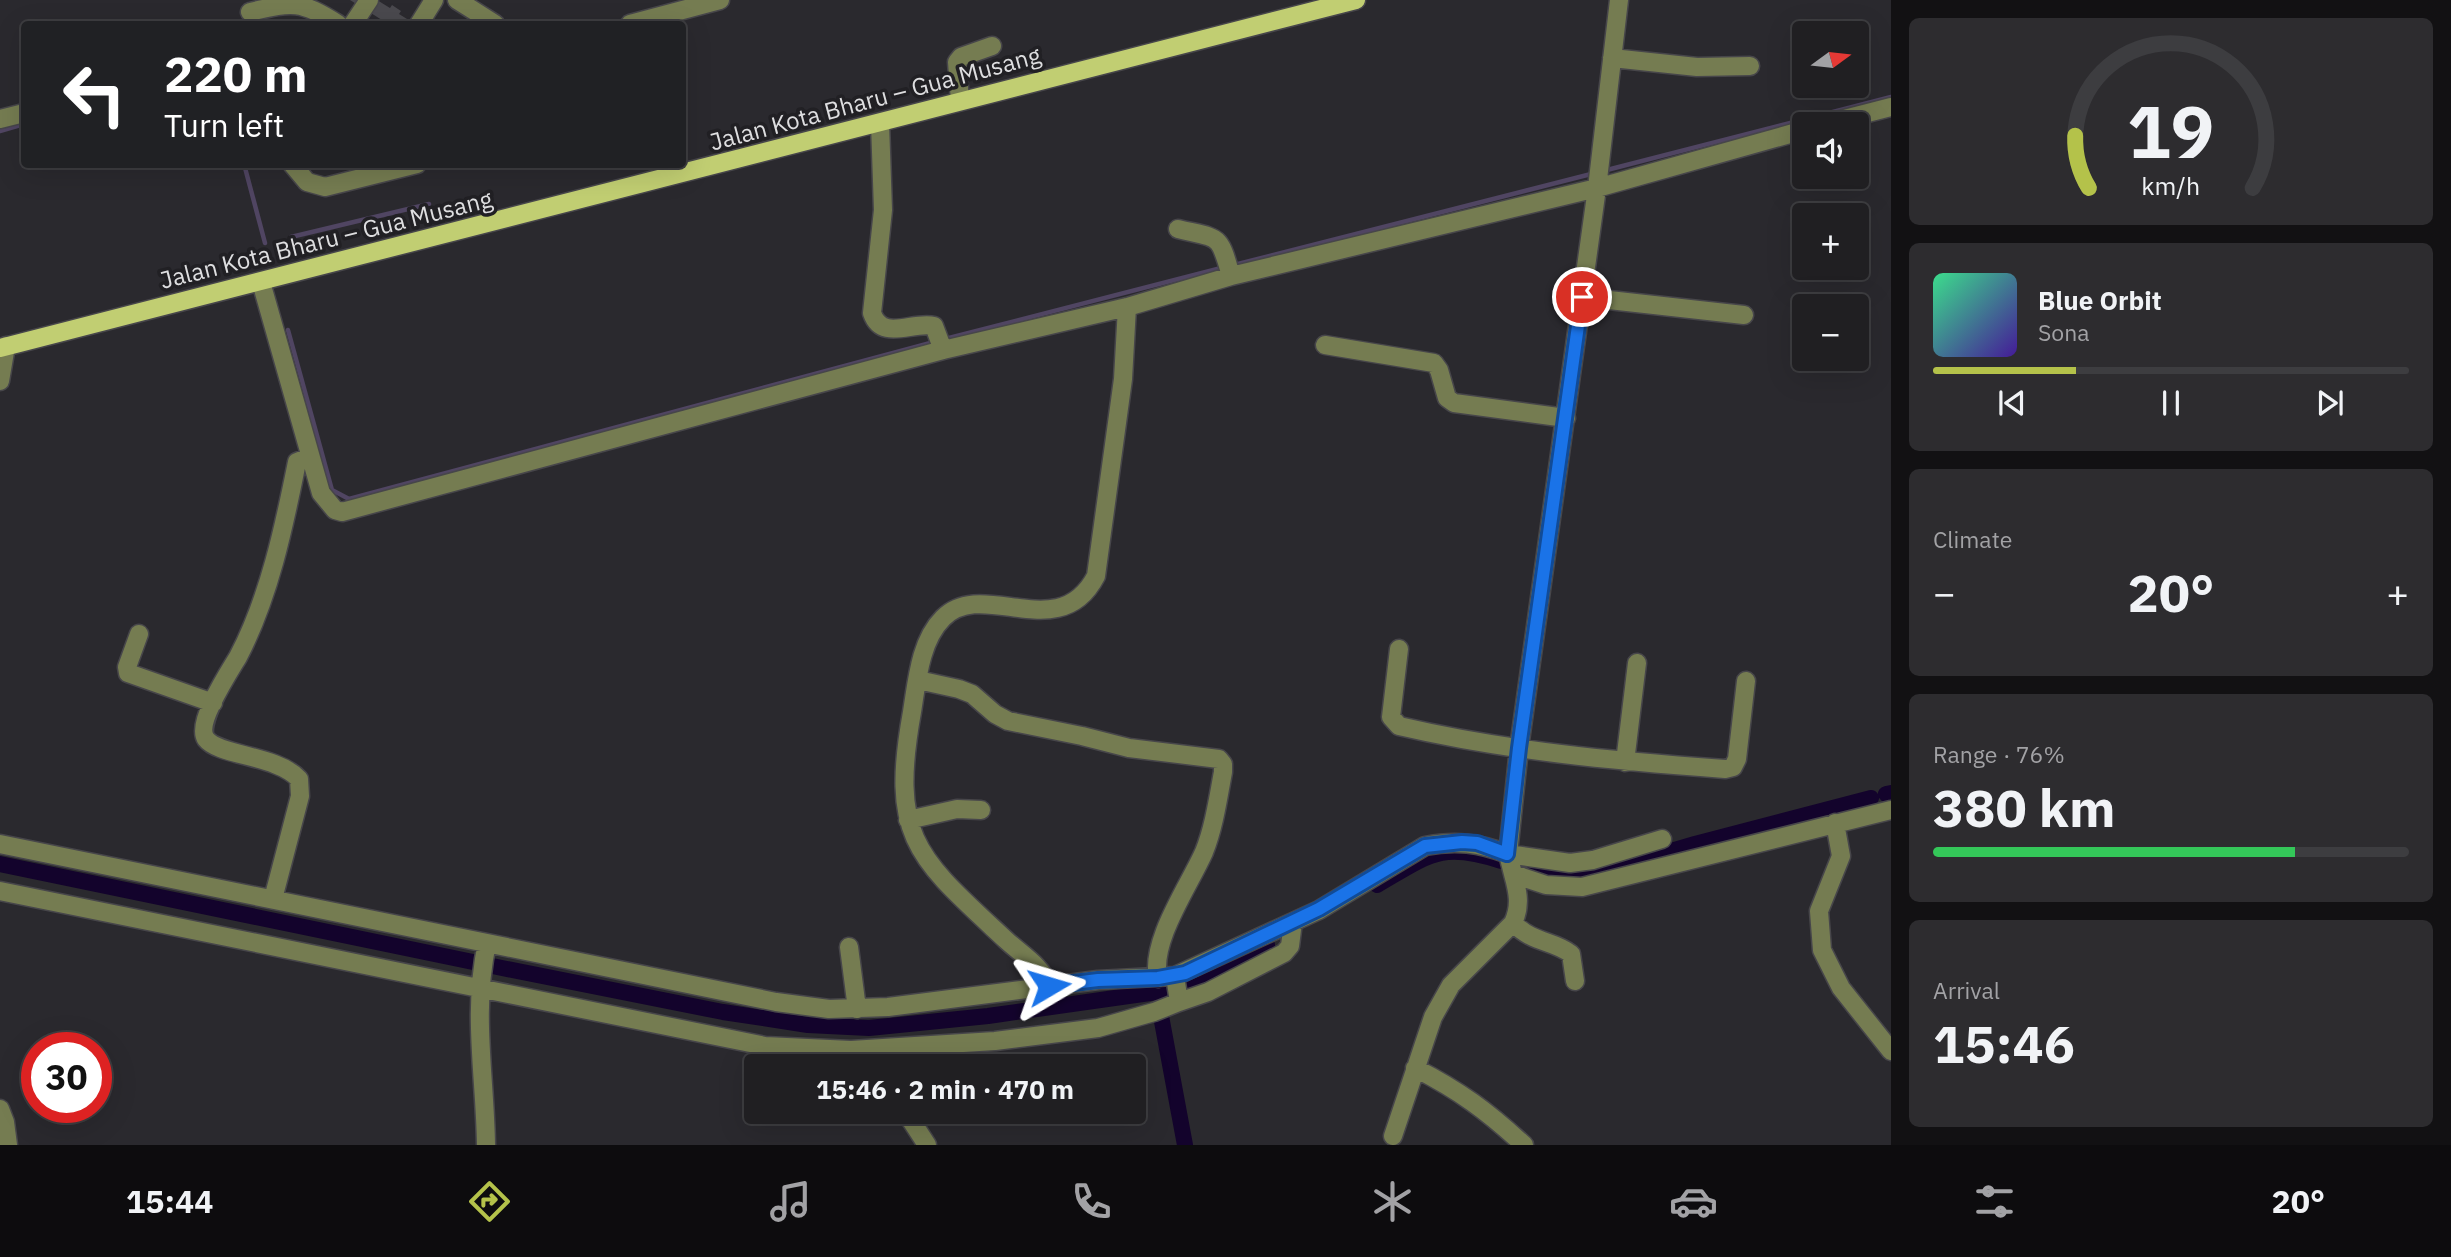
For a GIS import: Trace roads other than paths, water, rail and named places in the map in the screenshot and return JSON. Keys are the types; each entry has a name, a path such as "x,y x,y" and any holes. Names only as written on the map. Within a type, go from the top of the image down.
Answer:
{"main road":[{"name":"Jalan Kota Bharu – Gua Musang","path":"3,347 1356,0"}],"street":[{"path":"355,21 369,0"},
{"path":"421,21 434,0"},
{"path":"457,0 490,21"},
{"path":"641,21 720,0"},
{"path":"1393,1136 1433,1017 1451,985 1513,923 1518,912 1519,894 1507,854 1619,0"},
{"path":"250,12 282,5 305,5 333,21"},
{"path":"960,101 957,62 961,57 992,46"},
{"path":"1612,58 1697,66 1750,66"},
{"path":"1869,113 1891,107"},
{"path":"0,119 21,114"},
{"path":"880,123 883,211 879,270 872,313 878,324 886,328 928,324 941,342"},
{"path":"261,282 309,457 326,503 335,510 352,511 941,342 1127,307 1229,269 1598,176 1792,133"},
{"path":"295,168 307,182 325,187 401,168"},
{"path":"1178,229 1215,237 1223,244 1229,269"},
{"path":"1582,297 1744,315"},
{"path":"1049,986 1038,967 936,873 918,850 908,820 903,791 904,754 926,646 935,626 946,614 979,605 1061,608 1077,601 1088,591 1096,576 1123,379 1127,307"},
{"path":"1325,345 1434,363 1439,370 1447,398 1454,403 1566,418"},
{"path":"0,381 3,347"},
{"path":"273,899 300,796 299,779 280,765 209,742 203,730 213,703 248,637 271,571 297,462 309,457"},
{"path":"139,634 127,667 128,673 133,677 213,703"},
{"path":"1399,649 1391,709 1393,722 1426,732 1625,762 1725,769 1733,766 1737,759 1746,681"},
{"path":"1625,762 1637,663"},
{"path":"918,680 972,694 1007,721 1129,748 1219,759 1223,764 1223,772 1204,850 1158,952 1179,1002"},
{"path":"908,820 957,809 981,810"},
{"path":"1513,874 1546,885 1601,885 1891,810"},
{"path":"1835,824 1842,856 1819,911 1822,950 1840,988 1891,1051"},
{"path":"0,844 273,899 487,946 776,1002 829,1009 857,1009 1098,980 1167,977 1319,909 1425,846 1477,843 1507,854 1570,863 1593,860 1662,839"},
{"path":"0,891 480,986 737,1042 845,1054"},
{"path":"896,1054 1098,1028 1154,1012 1208,992 1284,953 1290,946 1293,922"},
{"path":"1513,923 1531,938 1571,954 1575,981"},
{"path":"485,1145 479,1061 480,986 487,946"},
{"path":"849,947 857,1009"},
{"path":"1415,1068 1467,1096 1524,1145"},
{"path":"0,1109 8,1145"},
{"path":"913,1124 927,1145"}],"waterway":[{"path":"1603,171 1891,97"},
{"path":"0,131 21,125"},
{"path":"245,168 265,243"},
{"path":"1234,265 1595,173"},
{"path":"291,237 429,204"},
{"path":"945,339 1225,267"},
{"path":"288,330 332,490 349,499 934,342"},
{"path":"1886,794 1891,793"},
{"path":"1518,867 1552,875 1600,872 1871,798"},
{"path":"1377,885 1436,854 1464,852 1501,861"},
{"path":"0,864 502,968 723,1012 808,1025 869,1028 988,1016 1164,991"},
{"path":"1186,986 1267,945"},
{"path":"1161,1016 1185,1145"}]}
